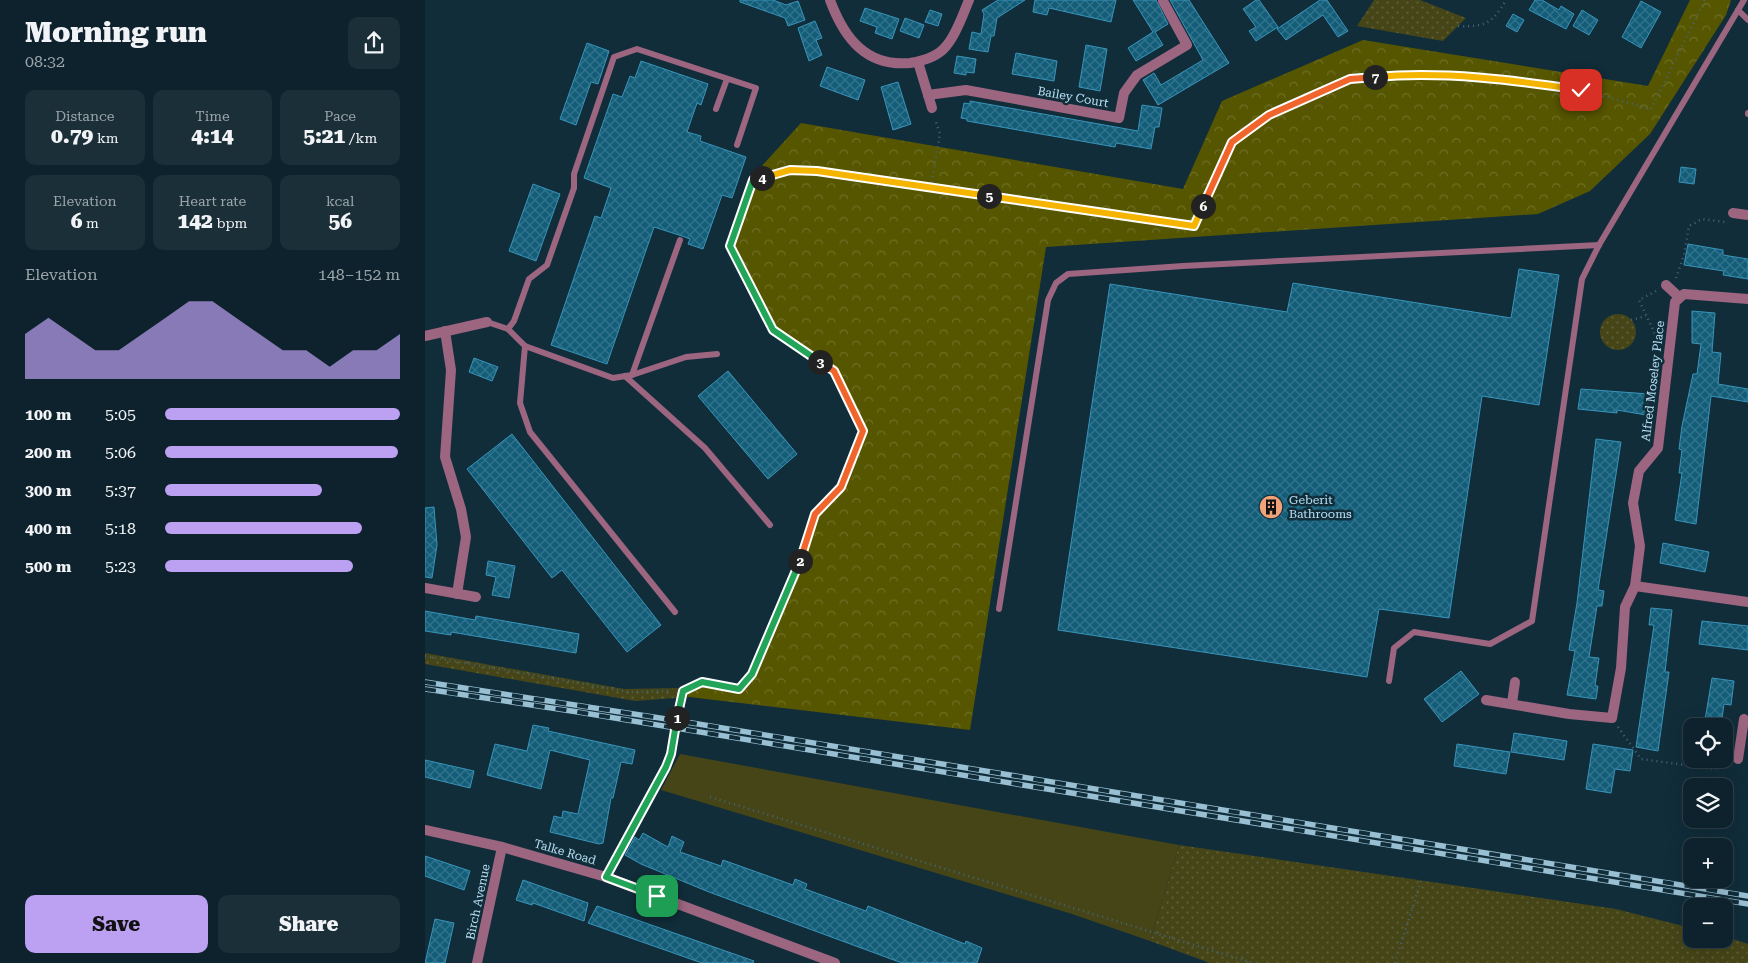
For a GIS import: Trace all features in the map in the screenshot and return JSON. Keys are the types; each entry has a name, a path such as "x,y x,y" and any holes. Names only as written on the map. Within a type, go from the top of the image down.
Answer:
{"street":[{"path":"830,0 849,40 872,58 897,64 918,62 934,56 947,45 969,0"},
{"name":"Bailey Court","path":"928,95 966,90 1119,118 1123,94 1137,75 1187,44 1163,1"},
{"path":"918,62 932,108"},
{"path":"1733,213 1748,215"},
{"path":"1667,286 1679,297 1684,294 1748,299"},
{"name":"Alfred Moseley Place","path":"1612,718 1621,668 1625,607 1635,586 1640,546 1633,503 1639,471 1658,448 1675,302 1679,297"},
{"path":"425,336 487,322"},
{"path":"445,331 451,370 445,457 461,509 467,537 457,594"},
{"path":"1635,586 1748,602"},
{"path":"425,588 475,597"},
{"path":"1512,703 1515,682"},
{"path":"1486,700 1569,714 1612,718"},
{"path":"1738,759 1744,744 1744,719"},
{"name":"Talke Road","path":"425,830 503,847 606,877 835,963"},
{"name":"Birch Avenue","path":"477,963 503,847"}],"lane":[{"path":"1389,681 1395,648 1414,632 1490,644 1532,622 1583,279 1599,244 1744,0"},
{"path":"1738,10 1748,20"},
{"path":"508,329 514,321 529,279 547,265 574,188 574,174 614,57 637,50 756,88 737,145"},
{"path":"716,109 727,79"},
{"path":"629,375 680,240"},
{"path":"999,609 1047,300 1056,283 1068,274 1183,266 1599,244"},
{"path":"487,322 508,329 525,346 613,378 629,375 686,357 717,354"},
{"path":"525,346 520,404 530,432 675,612"},
{"path":"629,375 705,448 770,525"},
{"path":"606,877 671,754 682,694"}],"path":[{"path":"1458,26 1479,27 1497,15 1506,0"},
{"path":"682,694 702,682 739,689 752,674 803,555 815,514 841,487 863,431 834,371 773,330 730,246 753,180 790,170 817,171 1194,226 1232,142 1269,115 1350,79 1390,75 1513,80 1581,90 1651,110 1705,0"},
{"path":"931,188 940,134 932,108"},
{"path":"1670,346 1661,346 1639,300 1667,286 1684,255 1689,226 1702,218 1731,223 1733,213"},
{"path":"1631,320 1646,316"},
{"path":"425,656 629,692 674,691"},
{"path":"1612,718 1641,758 1715,768 1738,759"},
{"path":"710,797 1253,963"},
{"path":"1395,963 1421,881"}],"shaded area":[{"path":"1374,0 1420,0 1466,18 1443,41 1357,26"},
{"path":"1618,314 1625,315 1631,319 1635,325 1635,339 1631,345 1625,349 1618,350 1611,349 1605,345 1601,339 1600,332 1601,325 1605,319 1611,315"},
{"path":"425,653 624,689 681,688 689,697 635,701 425,664"},
{"path":"680,754 1179,845 1150,941 1072,914 661,790"},
{"path":"1179,845 1616,909 1683,926 1683,948 1733,948 1733,939 1748,944 1748,963 1210,963 1150,941"}],"green space":[{"path":"1690,0 1731,0 1726,15 1650,134 1590,191 1538,214 1046,247 970,730 689,697 681,688 702,678 737,685 749,672 800,554 812,513 838,485 860,431 832,373 770,332 726,247 750,179 801,123 1183,189 1222,101 1363,40 1648,86"}],"building":[{"path":"740,0 773,0 786,5 798,1 805,20 788,26 785,18 740,2"},
{"path":"998,0 1025,0 997,18 994,36 991,36 988,52 969,49 972,32 981,34 984,14 982,10"},
{"path":"1035,0 1116,0 1111,22 1049,8 1047,15 1033,12"},
{"path":"1133,0 1156,0 1168,24 1155,32 1163,45 1136,61 1128,48 1153,32"},
{"path":"1170,0 1189,0 1229,63 1158,105 1143,80 1154,73 1161,85 1203,60"},
{"path":"1259,0 1278,27 1256,41 1249,31 1256,27 1243,9"},
{"path":"1320,0 1327,0 1348,31 1338,37 1323,15 1286,40 1277,29"},
{"path":"1535,0 1542,0 1559,10 1561,6 1574,14 1566,29 1529,10"},
{"path":"1641,1 1661,12 1641,48 1622,37"},
{"path":"865,8 899,19 892,39 875,33 877,27 860,21"},
{"path":"930,10 942,14 938,26 925,22"},
{"path":"1582,10 1598,20 1589,35 1573,26"},
{"path":"1513,14 1524,20 1517,32 1506,26"},
{"path":"905,18 924,25 919,38 900,31"},
{"path":"815,21 822,38 816,40 822,55 809,61 798,28"},
{"path":"587,43 609,51 598,84 591,82 576,125 560,119"},
{"path":"1086,45 1107,49 1100,91 1079,87"},
{"path":"1016,53 1057,61 1054,81 1012,74"},
{"path":"957,56 976,59 974,73 966,72 966,75 954,73"},
{"path":"641,61 708,84 701,105 697,103 687,132 701,136 700,141 746,157 732,198 722,195 703,249 688,244 690,239 654,227 607,364 551,345 595,216 601,218 611,188 584,178 613,94 622,97 630,76 635,78"},
{"path":"827,67 865,80 858,100 820,86"},
{"path":"898,82 911,124 893,130 881,87"},
{"path":"970,101 1138,131 1142,105 1162,108 1159,127 1155,127 1151,149 1116,143 1115,147 967,121 967,119 961,118 964,103 970,104"},
{"path":"1681,167 1696,169 1694,184 1679,182"},
{"path":"533,184 560,194 536,261 509,251"},
{"path":"1688,244 1723,250 1723,255 1748,259 1748,279 1723,275 1724,271 1684,265"},
{"name":"Geberit Bathrooms","path":"1519,269 1559,275 1539,405 1482,396 1449,618 1379,609 1367,677 1058,630 1110,284 1287,312 1293,283 1511,318"},
{"path":"1692,311 1715,313 1712,352 1721,353 1718,384 1748,389 1748,402 1711,396 1696,524 1675,520 1682,473 1679,473 1682,450 1679,449 1682,426 1693,374 1697,374 1701,344 1692,343"},
{"path":"474,358 498,367 492,381 469,372"},
{"path":"728,371 797,454 768,479 698,396"},
{"path":"1581,389 1649,394 1646,415 1617,410 1617,413 1578,409"},
{"path":"512,434 661,625 627,652 562,570 552,578 467,469"},
{"path":"1596,439 1621,442 1598,590 1604,591 1602,606 1597,606 1589,657 1599,658 1595,686 1598,686 1596,699 1567,695 1575,651 1569,650 1577,603"},
{"path":"434,507 437,545 432,578 425,577 425,508"},
{"path":"1663,543 1709,552 1705,572 1660,563"},
{"path":"488,561 515,566 509,598 492,595 496,577 486,575"},
{"path":"1651,608 1672,610 1665,672 1669,672 1658,751 1636,747 1654,625 1649,625"},
{"path":"425,611 475,620 476,616 579,634 576,653 451,632 451,635 425,631"},
{"path":"1702,621 1748,626 1748,650 1699,644"},
{"path":"1461,671 1479,694 1442,722 1424,699"},
{"path":"1712,678 1734,681 1731,705 1724,704 1722,718 1705,718"},
{"path":"533,725 549,728 548,731 635,750 632,764 621,762 613,798 611,798 603,843 599,844 550,832 554,816 562,818 563,811 578,814 590,760 550,750 541,789 487,775 495,744 527,751"},
{"path":"1514,733 1567,741 1564,760 1511,752"},
{"path":"1457,744 1510,752 1506,774 1454,766"},
{"path":"1593,744 1633,750 1630,771 1615,769 1611,793 1586,789"},
{"path":"425,760 474,771 470,788 425,777"},
{"path":"643,833 668,847 672,836 684,842 680,852 721,866 723,860 793,885 795,879 807,884 805,889 866,911 868,906 965,944 966,941 982,948 977,963 902,963 709,892 641,864 625,855 635,837 639,840"},
{"path":"425,856 470,871 464,890 425,876"},
{"path":"523,880 588,903 584,921 533,903 532,905 516,900"},
{"path":"597,906 754,961 753,963 702,963 588,923"},
{"path":"435,919 454,923 445,963 425,963"}],"railway":[{"path":"425,682 686,722 1748,896"},
{"path":"425,689 578,712 1748,904"}],"place":[{"name":"Geberit Bathrooms","path":"1271,507"}],"route":[{"path":"657,896 606,877 666,767 671,754 680,696 683,691 702,682 739,689 752,674 803,555 815,514 841,487 863,431 834,371 773,330 730,246 753,180 790,170 817,171 1194,226 1232,142 1269,115 1350,79 1390,75 1441,76 1513,80 1581,90"}]}
